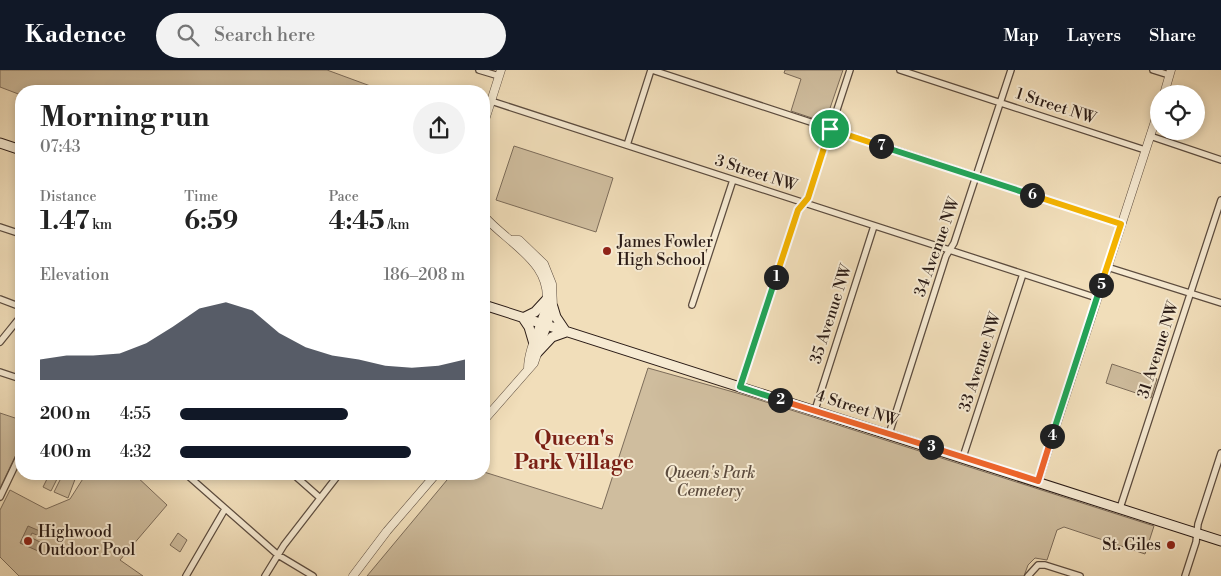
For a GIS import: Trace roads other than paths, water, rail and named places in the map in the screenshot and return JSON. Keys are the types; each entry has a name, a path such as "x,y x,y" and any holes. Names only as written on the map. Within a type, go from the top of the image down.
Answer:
{"main road":[{"path":"0,142 15,148"},
{"path":"550,303 566,332 552,337 536,348 529,327 523,318 550,303"},
{"name":"4 Street NW","path":"490,307 1221,541"}],"street":[{"path":"479,70 500,73 490,104"},
{"path":"627,145 652,70 1121,224"},
{"path":"740,387 798,210 808,198 850,70"},
{"name":"1 Street NW","path":"900,70 1146,150"},
{"name":"34 Avenue NW","path":"889,434 1011,70"},
{"path":"1152,70 1170,73"},
{"name":"3 Street NW","path":"491,101 1097,298"},
{"path":"1038,481 1150,136"},
{"path":"1162,140 1221,160"},
{"path":"692,305 733,180"},
{"name":"31 Avenue NW","path":"1120,508 1221,200"},
{"path":"490,221 539,267 550,303 536,348 534,363 490,413"},
{"name":"35 Avenue NW","path":"815,410 874,226"},
{"path":"0,227 15,232"},
{"path":"1107,267 1221,304"},
{"name":"33 Avenue NW","path":"963,457 1023,274"},
{"path":"0,299 15,305"},
{"path":"0,342 15,323"},
{"path":"0,372 15,377"},
{"path":"1185,576 1221,454"},
{"path":"0,497 15,466"},
{"path":"193,480 278,555 312,576"},
{"path":"300,480 319,497"},
{"path":"265,576 319,497 334,480"},
{"path":"353,576 387,531 431,480"},
{"path":"186,576 225,509"},
{"path":"1028,576 1032,569 1038,565 1045,565 1080,576"}],"place":[{"name":"James Fowler High School","path":"607,251"},
{"name":"Highwood Outdoor Pool","path":"28,541"},
{"name":"St. Giles","path":"1171,545"}],"district":[{"name":"Queen's Park Village","path":"574,451"}],"park label":[{"name":"Queen's Park Cemetery","path":"710,482"}]}
